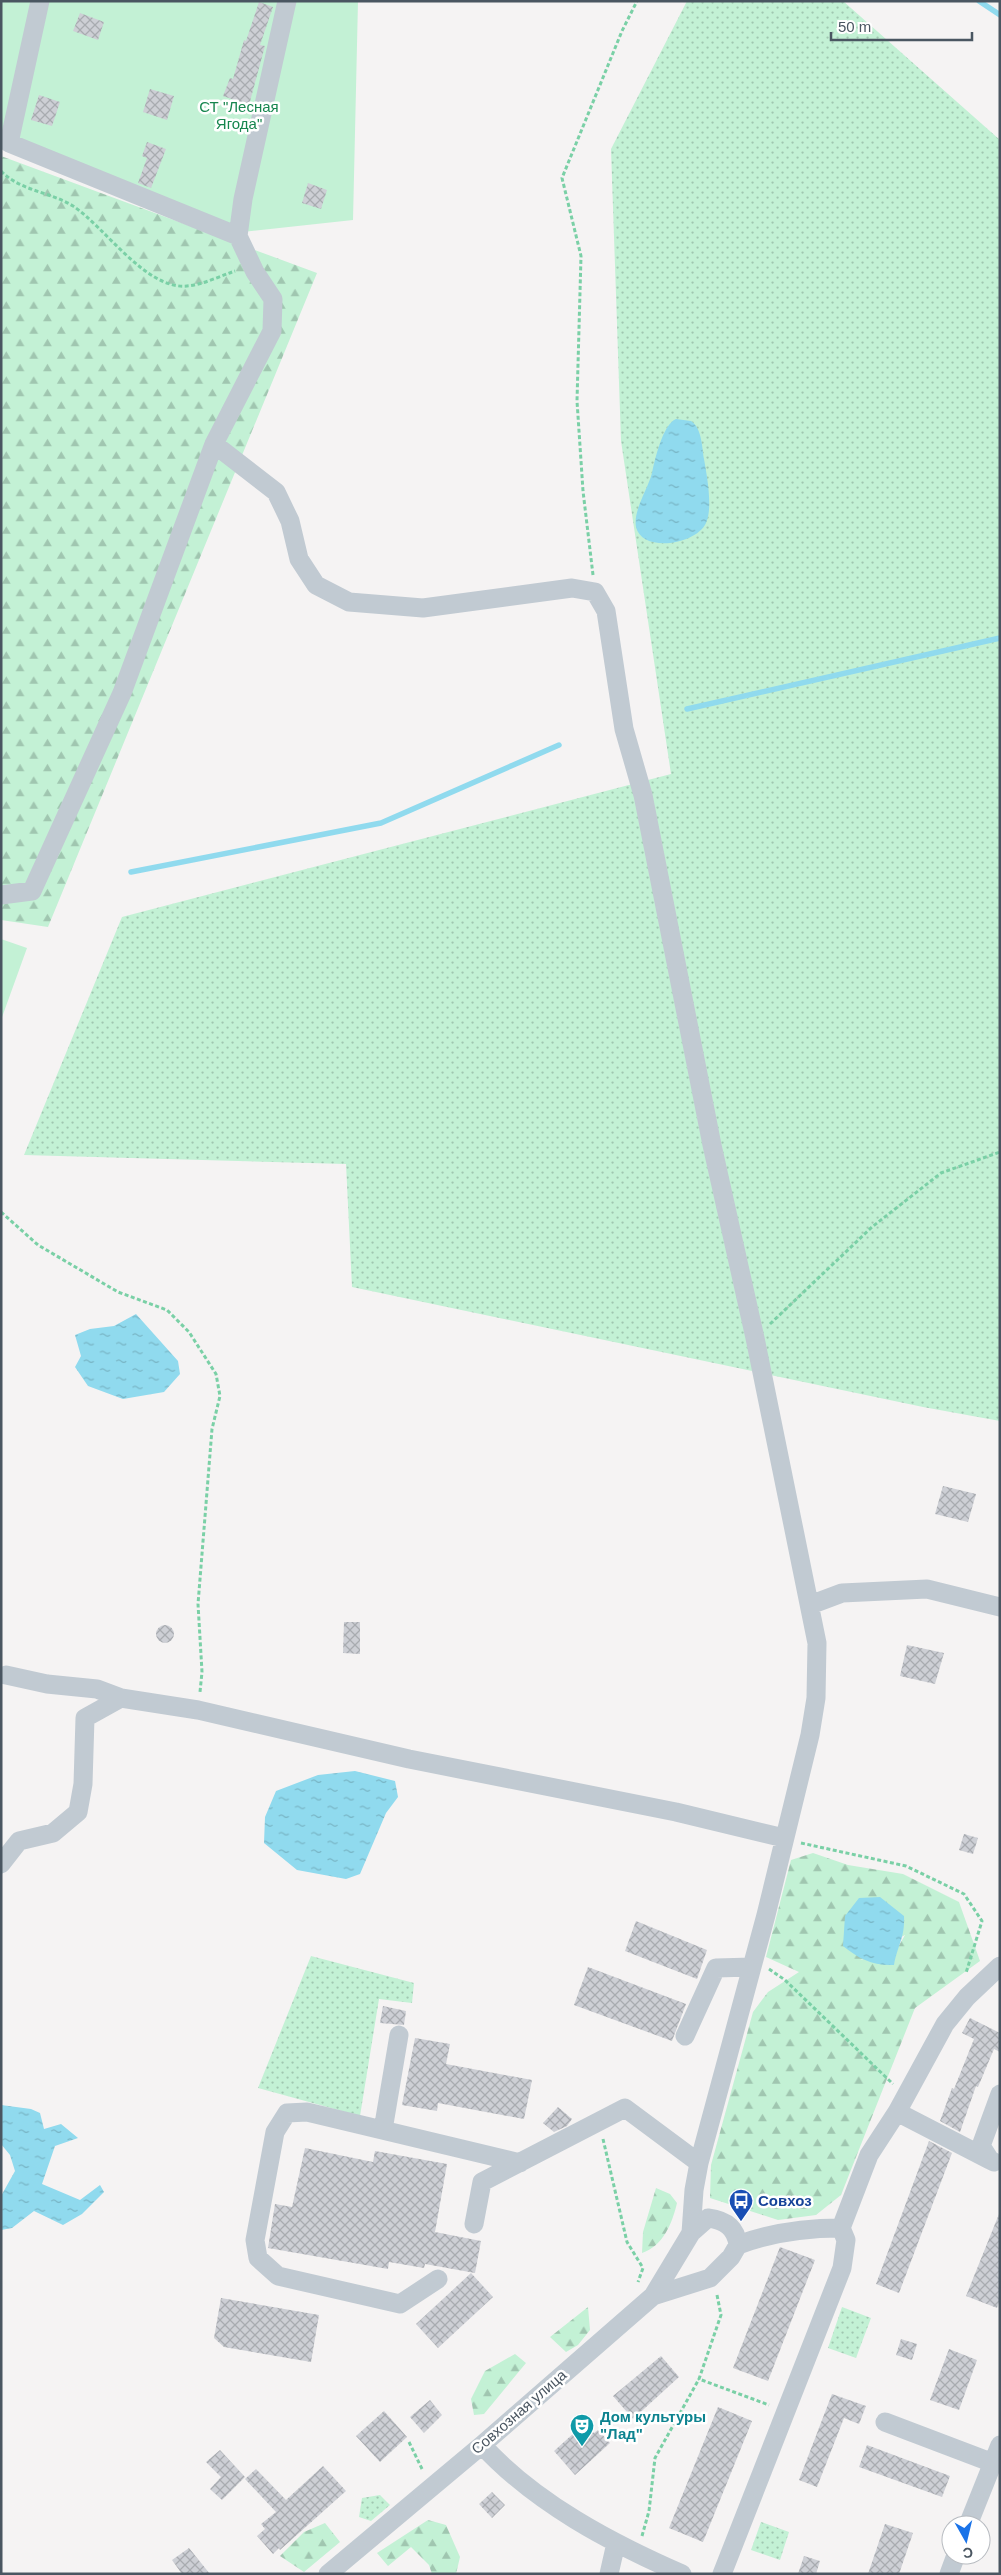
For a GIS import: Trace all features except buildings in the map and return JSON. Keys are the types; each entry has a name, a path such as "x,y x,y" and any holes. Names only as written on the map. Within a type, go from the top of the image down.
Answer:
{"street":[{"path":"40,1 9,143 238,236"},
{"path":"1,895 32,891 122,694 214,444 272,331 273,299 255,272 238,236 243,200 287,1"},
{"path":"214,444 276,492 290,520 299,559 316,585 349,602 423,608 572,588 595,592 606,611 624,729 642,795 712,1145 755,1338 817,1643 816,1698 810,1736 753,1963 699,2163 694,2190 691,2233"},
{"path":"810,1605 842,1593 927,1589 1000,1607"},
{"path":"6,1675 47,1684 97,1689 122,1698 198,1710 409,1759 676,1812 784,1838"},
{"path":"1,1864 19,1841 53,1833 78,1812 83,1784 85,1718 122,1698"},
{"path":"685,2036 716,1968 753,1963"},
{"path":"722,2574 842,2268 846,2240 842,2228 869,2156 902,2104 945,2024 967,1997 1000,1966"},
{"path":"383,2130 399,2035"},
{"path":"995,2162 981,2146 1000,2094"},
{"path":"902,2104 995,2162"},
{"path":"474,2224 482,2182 625,2108 699,2163"},
{"path":"438,2279 400,2304 278,2276 258,2258 255,2240 274,2132 287,2113 307,2112 520,2163"},
{"path":"691,2233 708,2218 719,2219 734,2229 738,2245"},
{"path":"648,2300 710,2278 731,2256 738,2245 757,2238 824,2228 842,2228"},
{"name":"Совхозная улица","path":"328,2574 482,2445 648,2300 691,2233"},
{"path":"885,2422 996,2454 972,2515"},
{"path":"482,2445 496,2460 544,2497 616,2543 682,2574"},
{"path":"609,2574 616,2543"}],"path":[{"path":"595,592 583,491 577,401 581,256 562,178 622,31 637,1"},
{"path":"1,171 32,190 73,206 135,261 164,283 187,286 238,270 255,272"},
{"path":"755,1338 872,1227 941,1173 1000,1152"},
{"path":"1,1212 38,1245 118,1292 167,1310 189,1332 216,1374 220,1396 212,1429 198,1604 202,1672 198,1710"},
{"path":"784,1838 906,1866 964,1894 982,1921 962,1983 967,1997"},
{"path":"753,1963 784,1980 902,2104"},
{"path":"604,2118 603,2136 627,2242 643,2268 634,2294 648,2300"},
{"path":"637,2554 649,2511 655,2458 699,2379 721,2315 717,2295 710,2278"},
{"path":"699,2379 786,2412"},
{"path":"409,2442 432,2486"}],"green space":[{"name":"СТ \"Лесная Ягода\"","path":"1,1 358,1 353,220 224,234 1,145"},
{"path":"687,1 843,1 1000,140 1000,1421 923,1407 352,1287 346,1164 24,1155 122,917 671,774 621,441 611,149"},
{"path":"1,156 317,273 48,927 1,920"},
{"path":"1,939 27,948 1,1020"},
{"path":"813,1853 848,1865 903,1874 959,1902 980,1961 915,2008 841,2195 816,2215 778,2220 710,2198 711,2165 753,2012 768,1992 799,1972 766,1957 791,1860","holes":["905,1935 897,1949 860,1960"]},
{"path":"311,1956 414,1983 412,2003 379,1999 360,2116 258,2088"},
{"path":"656,2188 670,2194 677,2203 666,2233 656,2245 642,2253 643,2232"},
{"path":"588,2307 590,2330 578,2345 566,2352 550,2337"},
{"path":"842,2307 871,2318 856,2358 828,2348"},
{"path":"515,2354 526,2363 484,2414 474,2415 471,2399 485,2371"},
{"path":"380,2495 390,2505 371,2521 359,2517 362,2498"},
{"path":"428,2520 446,2525 460,2557 456,2574 432,2574 429,2565 411,2547 388,2566 377,2553"},
{"path":"761,2522 789,2532 780,2560 751,2550"},
{"path":"325,2523 340,2542 304,2572 280,2556 304,2532"}],"water":[{"path":"676,419 691,421 695,424 699,433 709,492 708,517 700,531 692,537 670,543 658,543 640,535 636,527 636,520 663,435 671,422"},
{"path":"136,1314 178,1361 180,1374 164,1392 123,1399 88,1386 75,1367 81,1356 75,1335 90,1329 114,1326"},
{"path":"355,1771 395,1781 398,1797 386,1813 360,1874 346,1879 297,1870 264,1843 265,1817 276,1791 318,1775"},
{"path":"880,1897 904,1916 902,1936 894,1965 867,1961 843,1946 845,1916 859,1898"},
{"path":"1,2105 31,2109 40,2113 44,2129 61,2124 78,2138 55,2146 42,2184 80,2200 100,2185 104,2192 82,2214 63,2225 34,2211 12,2228 1,2230 1,2196 15,2171 10,2155 1,2144"}],"waterway":[{"path":"979,1 1000,15"},
{"path":"687,709 1000,638"},
{"path":"131,872 381,823 559,745"}],"place":[{"name":"Совхоз","path":"741,2222"},
{"name":"Дом культуры \"Лад\"","path":"582,2447"}]}
